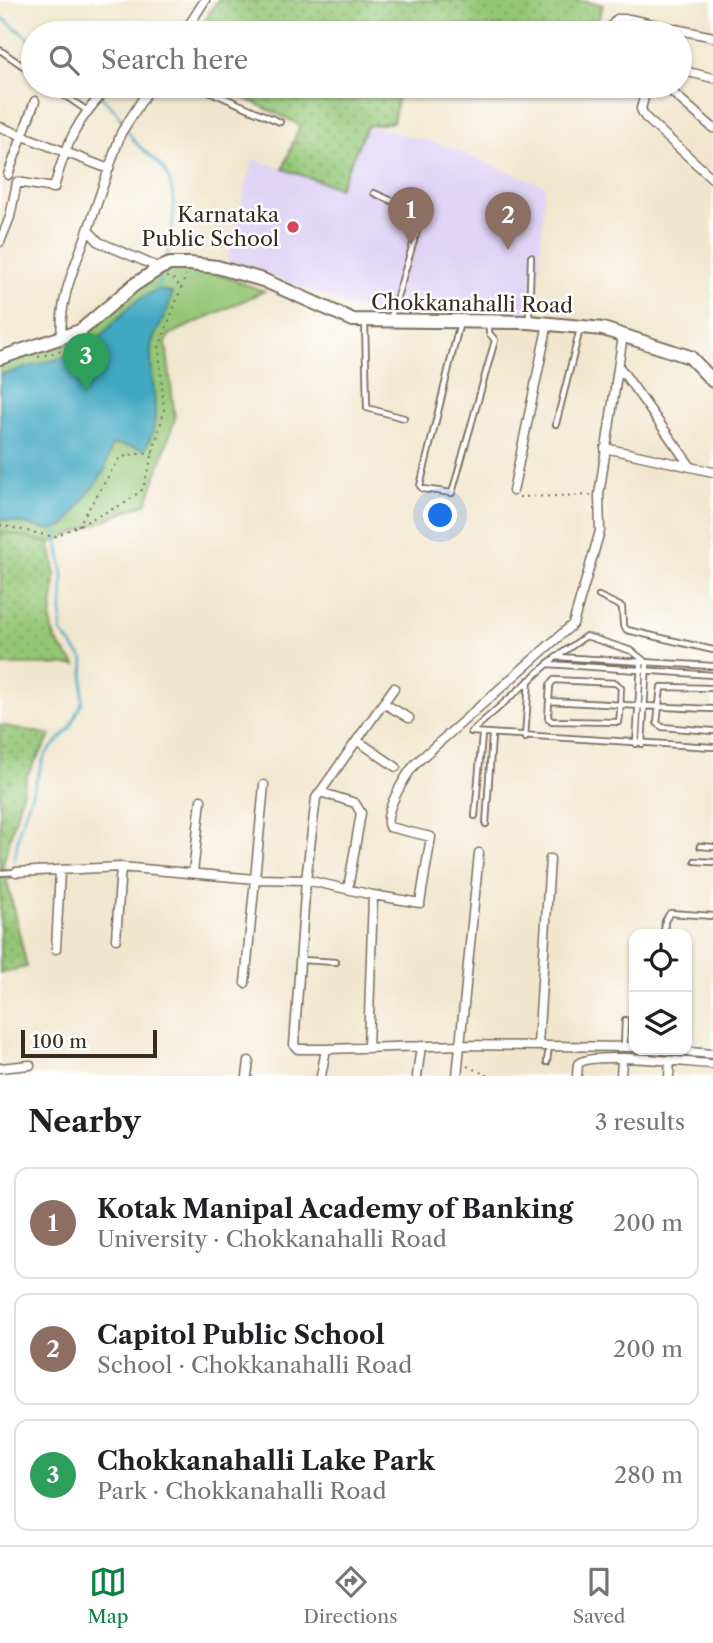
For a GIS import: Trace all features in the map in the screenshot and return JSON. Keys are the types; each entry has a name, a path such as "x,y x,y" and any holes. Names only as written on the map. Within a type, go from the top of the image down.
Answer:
{"street":[{"path":"192,21 205,0"},
{"path":"615,21 638,21"},
{"path":"692,32 713,37"},
{"path":"692,73 713,78"},
{"path":"0,242 10,217 18,181 54,188 64,149 86,110 98,98"},
{"path":"62,339 60,318 65,294 125,127 143,98"},
{"path":"644,98 641,109 645,117 713,179"},
{"path":"679,98 713,128"},
{"path":"8,175 35,101"},
{"path":"0,127 64,149 109,169"},
{"path":"88,230 99,242 164,270"},
{"name":"Chokkanahalli Road","path":"164,270 190,264 217,267 263,280 336,314 365,321 581,324 690,357 713,381"},
{"path":"0,358 80,331 134,285 164,270"},
{"path":"511,494 548,323"},
{"path":"16,872 121,867 255,879 306,880 420,903 431,836 389,827 387,816 407,775 417,762 570,629 600,531 599,495 624,335"},
{"path":"620,368 691,467"},
{"path":"605,448 713,472"},
{"path":"394,688 316,798 306,880 295,1045 298,1048 326,1049 462,1045 629,1046"},
{"path":"383,703 409,718"},
{"path":"358,741 396,767"},
{"path":"245,984 264,785"},
{"path":"320,792 355,803 361,813 348,890"},
{"path":"193,873 201,800"},
{"path":"457,1076 479,853"},
{"path":"538,1045 550,859"},
{"path":"116,939 121,867"},
{"path":"56,949 60,870"},
{"path":"368,1048 373,895"},
{"path":"417,1076 421,1046"},
{"path":"321,1076 326,1049"},
{"path":"692,1052 713,1054"},
{"path":"576,1076 578,1064 586,1058 622,1060 640,1057 713,1064"},
{"path":"621,1076 622,1060"},
{"path":"247,1076 249,1061"},
{"path":"669,1076 670,1061"},
{"path":"0,1068 30,1065"}],"lane":[{"path":"0,50 21,65"},
{"path":"68,98 86,110"},
{"path":"225,98 280,122"},
{"path":"374,193 417,212 420,221 390,320"},
{"path":"529,322 531,257"},
{"path":"365,321 367,408 404,418"},
{"path":"461,321 420,486 423,489 452,493 495,340 489,334 489,322"},
{"path":"556,424 581,324"},
{"path":"599,596 622,607 623,625 627,630 713,650"},
{"path":"639,744 644,663 632,651 586,636 556,657 473,728 473,734 492,736 639,744 713,747"},
{"path":"556,657 713,666"},
{"path":"548,664 713,675"},
{"path":"525,737 528,680"},
{"path":"554,680 616,683 621,688 619,722 614,724 552,721 548,718 549,701 550,685 554,680"},
{"path":"713,688 665,685 660,690 657,723 662,727 713,731"},
{"path":"549,701 713,709"},
{"path":"475,816 482,735"},
{"path":"486,824 492,736"},
{"path":"700,846 713,847"},
{"path":"695,861 713,862"},
{"path":"0,873 16,872"},
{"path":"664,929 670,913 713,916"},
{"path":"301,960 336,962"},
{"path":"624,1046 625,1020"},
{"path":"547,1062 549,1045"}],"path":[{"path":"0,525 54,537 125,503 143,489 164,411 159,348 190,264"},
{"path":"164,270 176,280 181,289"},
{"path":"78,527 119,459 128,455 153,453"},
{"path":"511,494 599,495"},
{"path":"459,1064 473,1067 489,1076"}],"shaded area":[{"path":"367,125 443,145 545,186 536,313 459,314 350,308 326,296 227,261 253,159 339,187"}],"green space":[{"path":"218,0 577,0 603,5 598,21 205,21"},
{"path":"245,98 398,98 393,122 367,126 339,188 283,169 300,125"},
{"path":"179,268 218,274 264,291 169,335 166,343 175,419 147,503 50,543 0,531 0,363 79,341 118,303 156,274"},
{"path":"1,531 50,543 55,575 52,631 76,665 0,665"},
{"path":"0,725 51,735 27,775 3,864 27,967 0,973"}],"water":[{"path":"157,289 172,293 151,348 155,412 151,437 145,449 112,444 105,470 66,525 51,530 0,519 0,375 86,351 132,304"}],"waterway":[{"path":"0,16 21,33"},
{"path":"102,98 116,111 124,125"},
{"path":"127,130 136,143 159,164 169,180 173,216 165,262"},
{"path":"157,289 162,272"},
{"path":"14,861 20,828 45,755 70,728 82,702 84,660 61,632 63,575 56,528"}],"place":[{"name":"Karnataka Public School","path":"293,227"},
{"name":"Kotak Manipal Academy of Banking","path":"411,245"},
{"name":"Capitol Public School","path":"508,250"},
{"name":"Chokkanahalli Lake Park","path":"86,391"}]}
